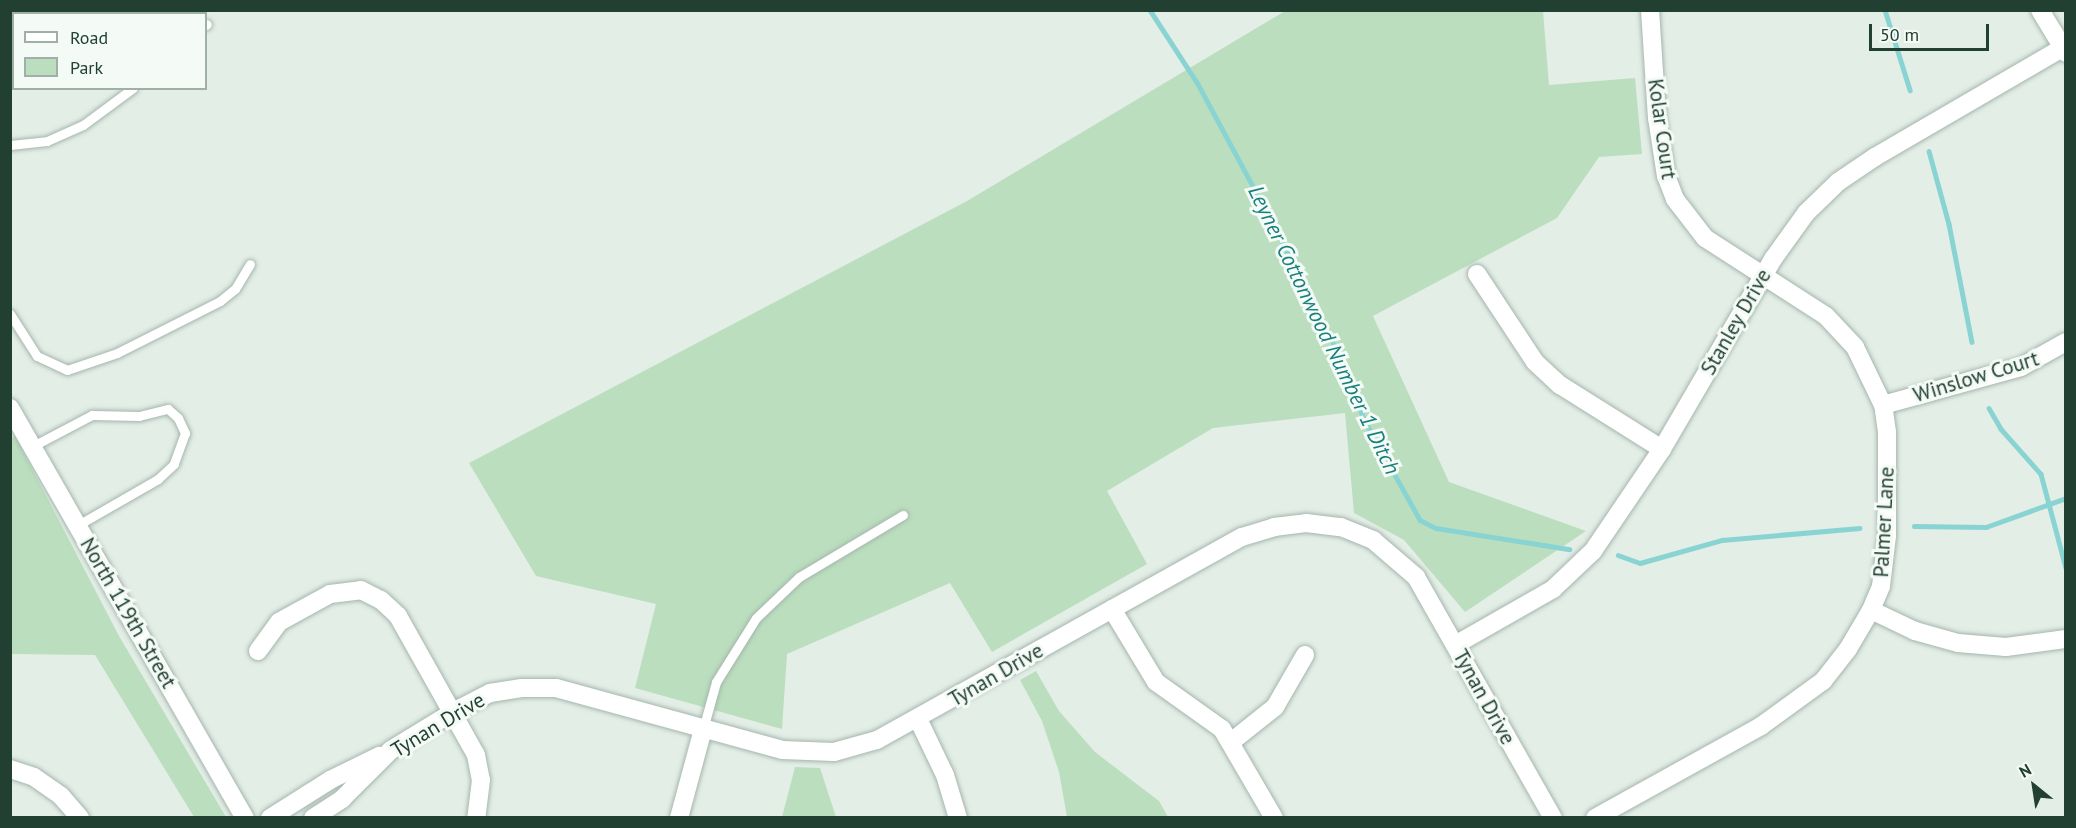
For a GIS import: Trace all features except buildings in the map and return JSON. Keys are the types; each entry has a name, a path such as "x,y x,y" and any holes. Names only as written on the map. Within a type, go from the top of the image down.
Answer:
{"street":[{"name":"Kolar Court","path":"1650,10 1657,118 1666,176 1675,199 1705,238 1764,276"},
{"path":"2040,10 2064,49"},
{"name":"Stanley Drive","path":"1455,645 1553,589 1577,569 1610,531 1662,449 1764,276 1806,213 1838,182 1875,157 2064,49"},
{"path":"1477,274 1535,362 1560,385 1662,449"},
{"name":"Palmer Lane","path":"1595,818 1796,703 1823,681 1871,610 1881,586 1887,536 1887,432 1883,405 1855,347 1826,316 1764,276"},
{"name":"Winslow Court","path":"1883,405 2020,367 2066,342"},
{"name":"North 119th Street","path":"10,408 245,818"},
{"name":"Tynan Drive","path":"313,818 342,799 392,750 453,712 490,693 522,688 556,688 782,750 834,752 877,740 1242,537 1274,527 1306,523 1341,527 1373,540 1400,560 1429,597 1553,818"},
{"path":"258,651 279,622 330,594 361,590 381,600 398,616 476,755 482,780 476,818"},
{"path":"1112,609 1156,682 1205,716 1231,742 1274,818"},
{"path":"1871,610 1915,631 1958,643 2006,647 2066,639"},
{"path":"1231,742 1275,707 1305,655"},
{"path":"918,719 945,775 958,818"},
{"path":"679,818 703,729"},
{"path":"270,818 330,780 392,750"},
{"path":"10,769 34,777 61,796 80,818"}],"lane":[{"path":"10,145 47,141 83,125 130,90"},
{"path":"10,314 37,356 68,370 117,352 220,301 235,289 250,264"},
{"path":"33,446 92,415 139,416 168,409 178,418 185,433 174,464 158,479 78,525"},
{"path":"703,729 716,682 756,618 799,577 903,515"}],"green space":[{"path":"1285,11 1543,11 1549,85 1635,78 1642,154 1599,157 1557,218 1373,316 1449,482 1586,531 1465,612 1404,540 1354,513 1345,413 1213,428 1107,491 1147,564 992,652 950,583 787,654 782,729 635,688 656,604 536,576 469,463 967,201"},
{"path":"15,436 119,636 226,817 194,817 95,655 11,654 10,439"},
{"path":"1036,671 1059,711 1095,752 1159,801 1168,817 1067,817 1059,772 1042,721 1020,680"},
{"path":"795,767 820,768 836,817 782,817"}],"waterway":[{"name":"Leyner Cottonwood Number 1 Ditch","path":"1150,10 1198,84 1277,231 1332,340 1365,421 1420,520 1436,528 1569,549"},
{"path":"1885,10 1910,90"},
{"path":"1929,151 1949,224 1972,342"},
{"path":"1989,408 2001,429 2041,474 2066,568"},
{"name":"Leyner Cottonwood Number 1 Ditch","path":"1914,526 1986,527 2066,498"},
{"name":"Leyner Cottonwood Number 1 Ditch","path":"1618,555 1640,563 1722,540 1859,528"}]}
